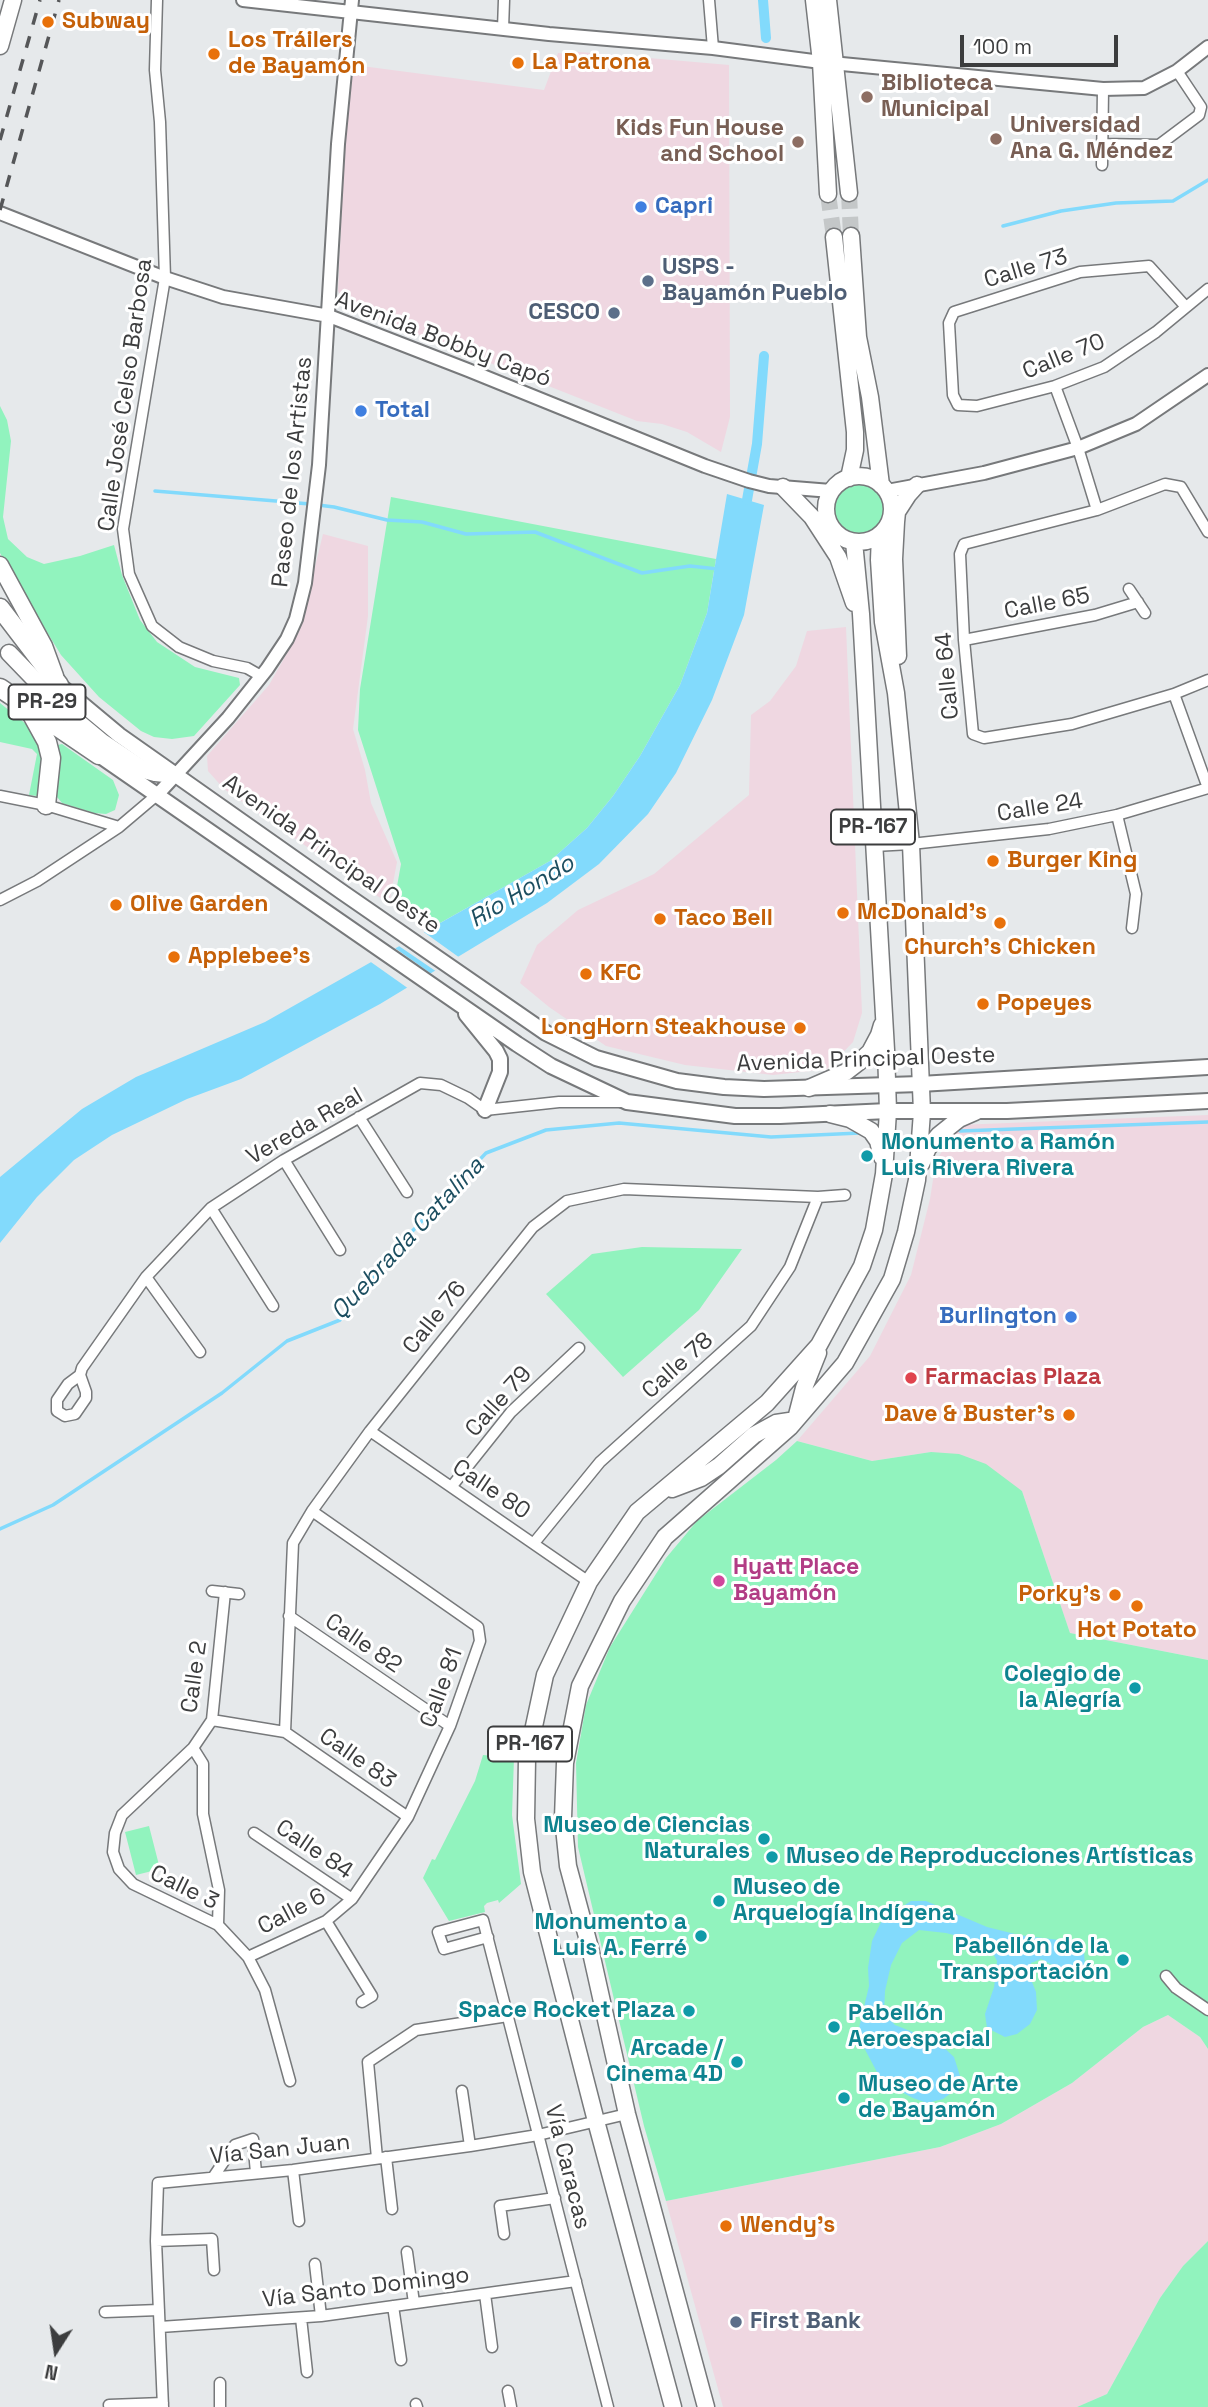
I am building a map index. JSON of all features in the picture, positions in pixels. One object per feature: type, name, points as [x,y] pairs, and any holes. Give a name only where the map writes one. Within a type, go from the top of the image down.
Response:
[{"type":"highway","name":"PR-29","points":[[0,608],[59,685]]},
{"type":"highway","points":[[0,688],[99,755]]},
{"type":"highway","points":[[28,707],[47,742],[51,758],[46,805]]},
{"type":"main road","points":[[0,46],[13,0]]},
{"type":"main road","points":[[814,0],[829,63],[849,190],[828,192],[829,63],[828,0]]},
{"type":"main road","name":"PR-167","points":[[706,2407],[627,2114],[590,1948],[568,1866],[564,1830],[565,1763],[580,1686],[622,1601],[665,1537],[796,1420],[845,1363],[892,1279],[906,1232],[917,1173],[922,1112],[911,844],[896,693],[883,622],[879,560],[880,535],[888,526],[892,514],[891,502],[884,488],[858,337],[851,236]]},
{"type":"main road","points":[[834,237],[855,432],[855,450],[849,478]]},
{"type":"main road","points":[[880,535],[870,541],[854,542],[836,534],[828,523],[825,510],[831,491],[849,478],[866,477],[884,488]]},
{"type":"main road","points":[[896,693],[899,667],[894,559],[897,512],[917,485]]},
{"type":"main road","points":[[783,487],[812,517],[838,557],[852,601],[861,614]]},
{"type":"main road","name":"PR-167","points":[[673,2407],[532,1872],[526,1819],[527,1759],[544,1675],[589,1582],[637,1512],[767,1403],[823,1338],[862,1266],[874,1230],[884,1174],[888,1111],[861,614],[854,542]]},
{"type":"main road","points":[[0,565],[44,646],[59,685]]},
{"type":"main road","points":[[4,648],[74,720],[102,742],[144,770],[176,775]]},
{"type":"main road","name":"PR-29","points":[[4,648],[53,710],[99,755],[551,1066],[627,1102],[735,1116],[888,1111],[975,1112],[1208,1101]]},
{"type":"main road","name":"Avenida Principal Oeste","points":[[59,685],[119,735],[342,891],[546,1032],[596,1058],[677,1081],[724,1087],[920,1084],[1208,1068]]},
{"type":"main road","points":[[454,999],[500,1059],[500,1072],[485,1110]]},
{"type":"main road","points":[[809,1087],[846,1072],[864,1057],[879,1035],[884,1016]]},
{"type":"main road","points":[[917,1173],[929,1148],[939,1135],[959,1119],[975,1112]]},
{"type":"main road","points":[[830,1114],[850,1119],[871,1131],[878,1141],[884,1174]]},
{"type":"main road","points":[[656,1496],[701,1478],[754,1435],[776,1423],[796,1420],[804,1388],[823,1338]]},
{"type":"street","name":"Calle José Celso Barbosa","points":[[157,0],[155,70],[160,122],[165,278],[123,529],[129,574],[152,626],[179,647],[213,661],[247,668],[261,676]]},
{"type":"street","points":[[243,0],[352,7],[503,29],[1103,89],[1144,88],[1177,71],[1208,47]]},
{"type":"street","points":[[503,29],[504,0]]},
{"type":"street","points":[[709,0],[713,48]]},
{"type":"street","name":"Paseo de los Artistas","points":[[0,900],[37,881],[119,827],[158,794],[228,718],[287,639],[296,620],[305,583],[319,465],[338,144],[352,7]]},
{"type":"street","points":[[1102,144],[1159,145],[1199,115],[1200,107],[1177,71]]},
{"type":"street","points":[[1101,166],[1103,89]]},
{"type":"street","name":"Avenida Bobby Capó","points":[[0,213],[165,278],[223,297],[329,316],[748,481],[831,491]]},
{"type":"street","name":"Calle 73","points":[[957,402],[953,395],[949,323],[954,312],[1080,272],[1149,267],[1186,307]]},
{"type":"street","name":"Calle 70","points":[[957,402],[958,405],[977,406],[1055,386],[1104,367],[1156,332],[1208,289]]},
{"type":"street","points":[[884,488],[984,473],[1078,448],[1136,424],[1208,375]]},
{"type":"street","points":[[1055,386],[1097,510],[1165,484],[1181,487],[1208,532]]},
{"type":"street","name":"Calle 64","points":[[1097,510],[964,544],[960,554],[964,640],[973,734],[984,738],[1072,724],[1174,694]]},
{"type":"street","points":[[1129,589],[1145,613]]},
{"type":"street","name":"Calle 65","points":[[964,640],[1096,615],[1138,602]]},
{"type":"street","points":[[1208,680],[1174,694],[1208,788]]},
{"type":"street","name":"Calle 24","points":[[874,846],[1049,829],[1117,815],[1208,788]]},
{"type":"street","points":[[0,796],[46,805],[119,827]]},
{"type":"street","points":[[1117,815],[1136,894],[1132,928]]},
{"type":"street","name":"Vereda Real","points":[[80,1375],[82,1368],[146,1277],[211,1208],[284,1160],[420,1083],[441,1085],[485,1110]]},
{"type":"street","points":[[485,1110],[559,1102],[627,1102]]},
{"type":"street","points":[[359,1117],[407,1192]]},
{"type":"street","points":[[284,1160],[340,1250]]},
{"type":"street","name":"Calle 76","points":[[285,1732],[293,1543],[312,1511],[370,1430],[533,1227],[567,1201],[624,1189],[845,1195]]},
{"type":"street","name":"Calle 78","points":[[534,1543],[600,1462],[751,1325],[790,1267],[817,1196]]},
{"type":"street","points":[[211,1208],[273,1306]]},
{"type":"street","points":[[146,1277],[200,1352]]},
{"type":"street","name":"Calle 79","points":[[452,1486],[512,1412],[579,1348]]},
{"type":"street","name":"Calle 80","points":[[370,1430],[589,1582]]},
{"type":"street","name":"Calle 81","points":[[312,1511],[478,1627],[480,1641],[450,1726],[408,1817],[352,1899]]},
{"type":"street","points":[[212,1591],[239,1594]]},
{"type":"street","name":"Calle 2","points":[[218,1925],[219,1890],[203,1814],[204,1764],[193,1748],[212,1720],[225,1592]]},
{"type":"street","name":"Calle 82","points":[[289,1616],[450,1726]]},
{"type":"street","points":[[212,1720],[285,1732]]},
{"type":"street","name":"Calle 83","points":[[285,1732],[408,1817]]},
{"type":"street","name":"Calle 3","points":[[193,1748],[122,1815],[115,1833],[113,1852],[119,1870],[133,1884],[218,1925],[248,1957],[265,1990],[290,2081]]},
{"type":"street","name":"Calle 84","points":[[254,1833],[352,1899]]},
{"type":"street","name":"Calle 6","points":[[248,1957],[326,1921],[352,1899]]},
{"type":"street","points":[[483,1920],[488,1937],[444,1949],[438,1932],[483,1920]]},
{"type":"street","points":[[326,1921],[372,1996],[362,2002]]},
{"type":"street","name":"Vía Caracas","points":[[488,1937],[608,2407]]},
{"type":"street","points":[[1166,1976],[1176,1989],[1208,2010]]},
{"type":"street","points":[[392,2209],[381,2158],[368,2062],[416,2030],[508,2016]]},
{"type":"street","points":[[462,2091],[470,2146]]},
{"type":"street","name":"Vía San Juan","points":[[163,2405],[156,2241],[158,2183],[293,2170],[470,2146],[538,2135],[627,2114]]},
{"type":"street","points":[[214,2176],[235,2145],[253,2139],[256,2172]]},
{"type":"street","points":[[293,2170],[299,2221]]},
{"type":"street","points":[[504,2234],[500,2206],[555,2199]]},
{"type":"street","points":[[156,2241],[212,2239],[214,2270]]},
{"type":"street","points":[[407,2252],[414,2303]]},
{"type":"street","points":[[315,2264],[321,2316]]},
{"type":"street","name":"Vía Santo Domingo","points":[[160,2328],[321,2316],[576,2281]]},
{"type":"street","points":[[485,2294],[492,2347]]},
{"type":"street","points":[[393,2306],[401,2360]]},
{"type":"street","points":[[104,2312],[159,2310]]},
{"type":"street","points":[[301,2318],[307,2372]]},
{"type":"street","points":[[220,2383],[220,2407]]},
{"type":"street","points":[[508,2391],[511,2407]]},
{"type":"street","points":[[109,2405],[163,2405]]},
{"type":"shaded area","points":[[568,51],[729,65],[730,417],[721,452],[687,432],[662,424],[637,421],[346,306],[338,291],[345,135],[354,65],[544,90],[558,53],[568,54]]},
{"type":"shaded area","points":[[323,534],[368,546],[368,616],[353,729],[371,803],[397,862],[389,904],[224,789],[208,771],[207,756],[269,685],[299,632]]},
{"type":"shaded area","points":[[846,627],[862,1013],[853,1042],[827,1069],[773,1075],[685,1065],[606,1046],[549,1007],[520,983],[537,945],[578,910],[654,874],[749,795],[751,715],[770,701],[796,666],[807,631]]},
{"type":"shaded area","points":[[1208,1115],[1208,1660],[1070,1633],[1022,1491],[931,1452],[872,1461],[797,1441],[870,1356],[911,1275],[930,1199],[936,1161],[958,1125]]},
{"type":"shaded area","points":[[1168,2015],[1200,2037],[1208,2049],[1208,2241],[1183,2266],[1160,2298],[1107,2394],[1077,2407],[723,2407],[666,2201],[940,2147],[1001,2124],[1072,2083],[1143,2027]]},
{"type":"green space","points":[[0,406],[7,420],[11,441],[3,517],[8,539],[27,557],[44,564],[114,545],[122,575],[140,620],[157,642],[195,667],[239,678],[240,685],[194,736],[172,739],[154,737],[141,731],[99,697],[61,655],[9,570],[0,553]]},
{"type":"green space","points":[[853,480],[865,480],[880,488],[888,503],[888,515],[880,530],[865,538],[853,538],[838,530],[830,515],[830,503],[838,488]]},
{"type":"green space","points":[[391,497],[716,559],[707,613],[680,685],[640,756],[613,796],[587,828],[550,861],[433,927],[394,903],[401,864],[358,730],[360,689]]},
{"type":"green space","points":[[0,703],[26,724],[41,745],[46,769],[43,786],[37,796],[29,795],[37,754],[32,749],[0,742]]},
{"type":"green space","points":[[62,744],[113,780],[119,795],[115,810],[106,814],[94,813],[62,803],[57,797],[60,760],[57,749],[58,745]]},
{"type":"green space","points":[[642,1247],[742,1249],[699,1310],[623,1377],[546,1294],[592,1254]]},
{"type":"green space","points":[[797,1441],[872,1461],[931,1452],[959,1454],[986,1464],[1022,1491],[1070,1633],[1208,1660],[1208,2049],[1200,2037],[1168,2015],[1143,2027],[1072,2083],[1001,2124],[940,2147],[666,2201],[644,2126],[578,1847],[576,1763],[586,1705],[610,1647],[666,1558],[697,1521]]},
{"type":"green space","points":[[483,1755],[514,1758],[512,1815],[521,1884],[499,1903],[498,1900],[487,1903],[484,1906],[485,1912],[449,1921],[423,1878],[475,1781]]},
{"type":"green space","points":[[149,1826],[160,1869],[136,1875],[125,1832]]},
{"type":"green space","points":[[1208,2241],[1208,2407],[1077,2407],[1107,2394],[1160,2298],[1183,2266]]},
{"type":"water","points":[[727,494],[764,505],[744,615],[712,700],[676,773],[648,814],[599,864],[547,903],[380,1004],[241,1079],[187,1099],[112,1135],[74,1160],[37,1197],[0,1243],[0,1177],[82,1109],[136,1077],[265,1022],[550,861],[587,828],[640,756],[680,685],[707,613]]},
{"type":"water","points":[[911,1901],[926,1901],[987,1927],[1019,1935],[1067,1941],[1084,1951],[1085,1967],[1079,1974],[1065,1972],[1041,1959],[1031,1963],[1030,1977],[1036,1992],[1037,2010],[1030,2024],[1017,2034],[1005,2037],[987,2028],[985,2014],[994,1987],[997,1961],[992,1951],[969,1939],[919,1930],[902,1943],[891,1965],[885,1991],[884,2013],[895,2025],[938,2042],[954,2057],[960,2076],[955,2090],[943,2099],[927,2103],[892,2087],[878,2074],[860,2040],[859,2028],[869,1986],[868,1968],[872,1941],[882,1920]]},
{"type":"pier","points":[[421,930],[460,958],[437,972],[396,944]]},
{"type":"pier","points":[[392,946],[433,975],[409,989],[368,960]]},
{"type":"waterway","name":"Río Hondo","points":[[763,0],[766,38]]},
{"type":"waterway","points":[[1003,226],[1061,211],[1116,203],[1173,201],[1208,180]]},
{"type":"waterway","name":"Río Hondo","points":[[747,500],[757,444],[764,356]]},
{"type":"waterway","points":[[155,491],[288,502]]},
{"type":"waterway","points":[[298,503],[310,504]]},
{"type":"waterway","points":[[318,505],[387,520],[422,522],[466,534],[535,532],[642,573],[690,566],[718,569]]},
{"type":"waterway","points":[[960,1131],[1208,1122]]},
{"type":"waterway","name":"Quebrada Catalina","points":[[0,1529],[53,1505],[222,1393],[287,1341],[340,1320],[388,1257],[486,1153],[546,1130],[619,1123],[771,1137],[860,1133]]},
{"type":"tunnel","points":[[849,193],[851,236]]},
{"type":"tunnel","points":[[828,194],[834,237]]},
{"type":"railway","points":[[0,140],[40,0]]},
{"type":"railway","points":[[0,210],[59,0]]},
{"type":"place","name":"Subway","points":[[48,22]]},
{"type":"place","name":"Los Tráilers de Bayamón","points":[[214,54]]},
{"type":"place","name":"La Patrona","points":[[518,63]]},
{"type":"place","name":"Biblioteca Municipal","points":[[867,97]]},
{"type":"place","name":"Universidad Ana G. Méndez","points":[[996,139]]},
{"type":"place","name":"Kids Fun House and School","points":[[798,142]]},
{"type":"place","name":"Capri","points":[[641,207]]},
{"type":"place","name":"USPS - Bayamón Pueblo","points":[[648,281]]},
{"type":"place","name":"CESCO","points":[[614,313]]},
{"type":"place","name":"Total","points":[[361,411]]},
{"type":"place","name":"Burger King","points":[[993,861]]},
{"type":"place","name":"Olive Garden","points":[[116,905]]},
{"type":"place","name":"McDonald's","points":[[843,913]]},
{"type":"place","name":"Taco Bell","points":[[660,919]]},
{"type":"place","name":"Church's Chicken","points":[[1000,923]]},
{"type":"place","name":"Applebee's","points":[[174,957]]},
{"type":"place","name":"KFC","points":[[586,974]]},
{"type":"place","name":"Popeyes","points":[[983,1004]]},
{"type":"place","name":"LongHorn Steakhouse","points":[[800,1028]]},
{"type":"place","name":"Monumento a Ramón Luis Rivera Rivera","points":[[867,1156]]},
{"type":"place","name":"Burlington","points":[[1071,1317]]},
{"type":"place","name":"Farmacias Plaza","points":[[911,1378]]},
{"type":"place","name":"Dave & Buster's","points":[[1069,1415]]},
{"type":"place","name":"Hyatt Place Bayamón","points":[[719,1581]]},
{"type":"place","name":"Porky's","points":[[1115,1595]]},
{"type":"place","name":"Hot Potato","points":[[1137,1606]]},
{"type":"place","name":"Colegio de la Alegría","points":[[1135,1688]]},
{"type":"place","name":"Museo de Ciencias Naturales","points":[[764,1839]]},
{"type":"place","name":"Museo de Reproducciones Artísticas","points":[[772,1857]]},
{"type":"place","name":"Museo de Arquelogía Indígena","points":[[719,1901]]},
{"type":"place","name":"Monumento a Luis A. Ferré","points":[[701,1936]]},
{"type":"place","name":"Pabellón de la Transportación","points":[[1123,1960]]},
{"type":"place","name":"Space Rocket Plaza","points":[[689,2011]]},
{"type":"place","name":"Pabellón Aeroespacial","points":[[834,2027]]},
{"type":"place","name":"Arcade / Cinema 4D","points":[[737,2062]]},
{"type":"place","name":"Museo de Arte de Bayamón","points":[[844,2098]]},
{"type":"place","name":"Wendy's","points":[[726,2226]]},
{"type":"place","name":"First Bank","points":[[736,2322]]}]
